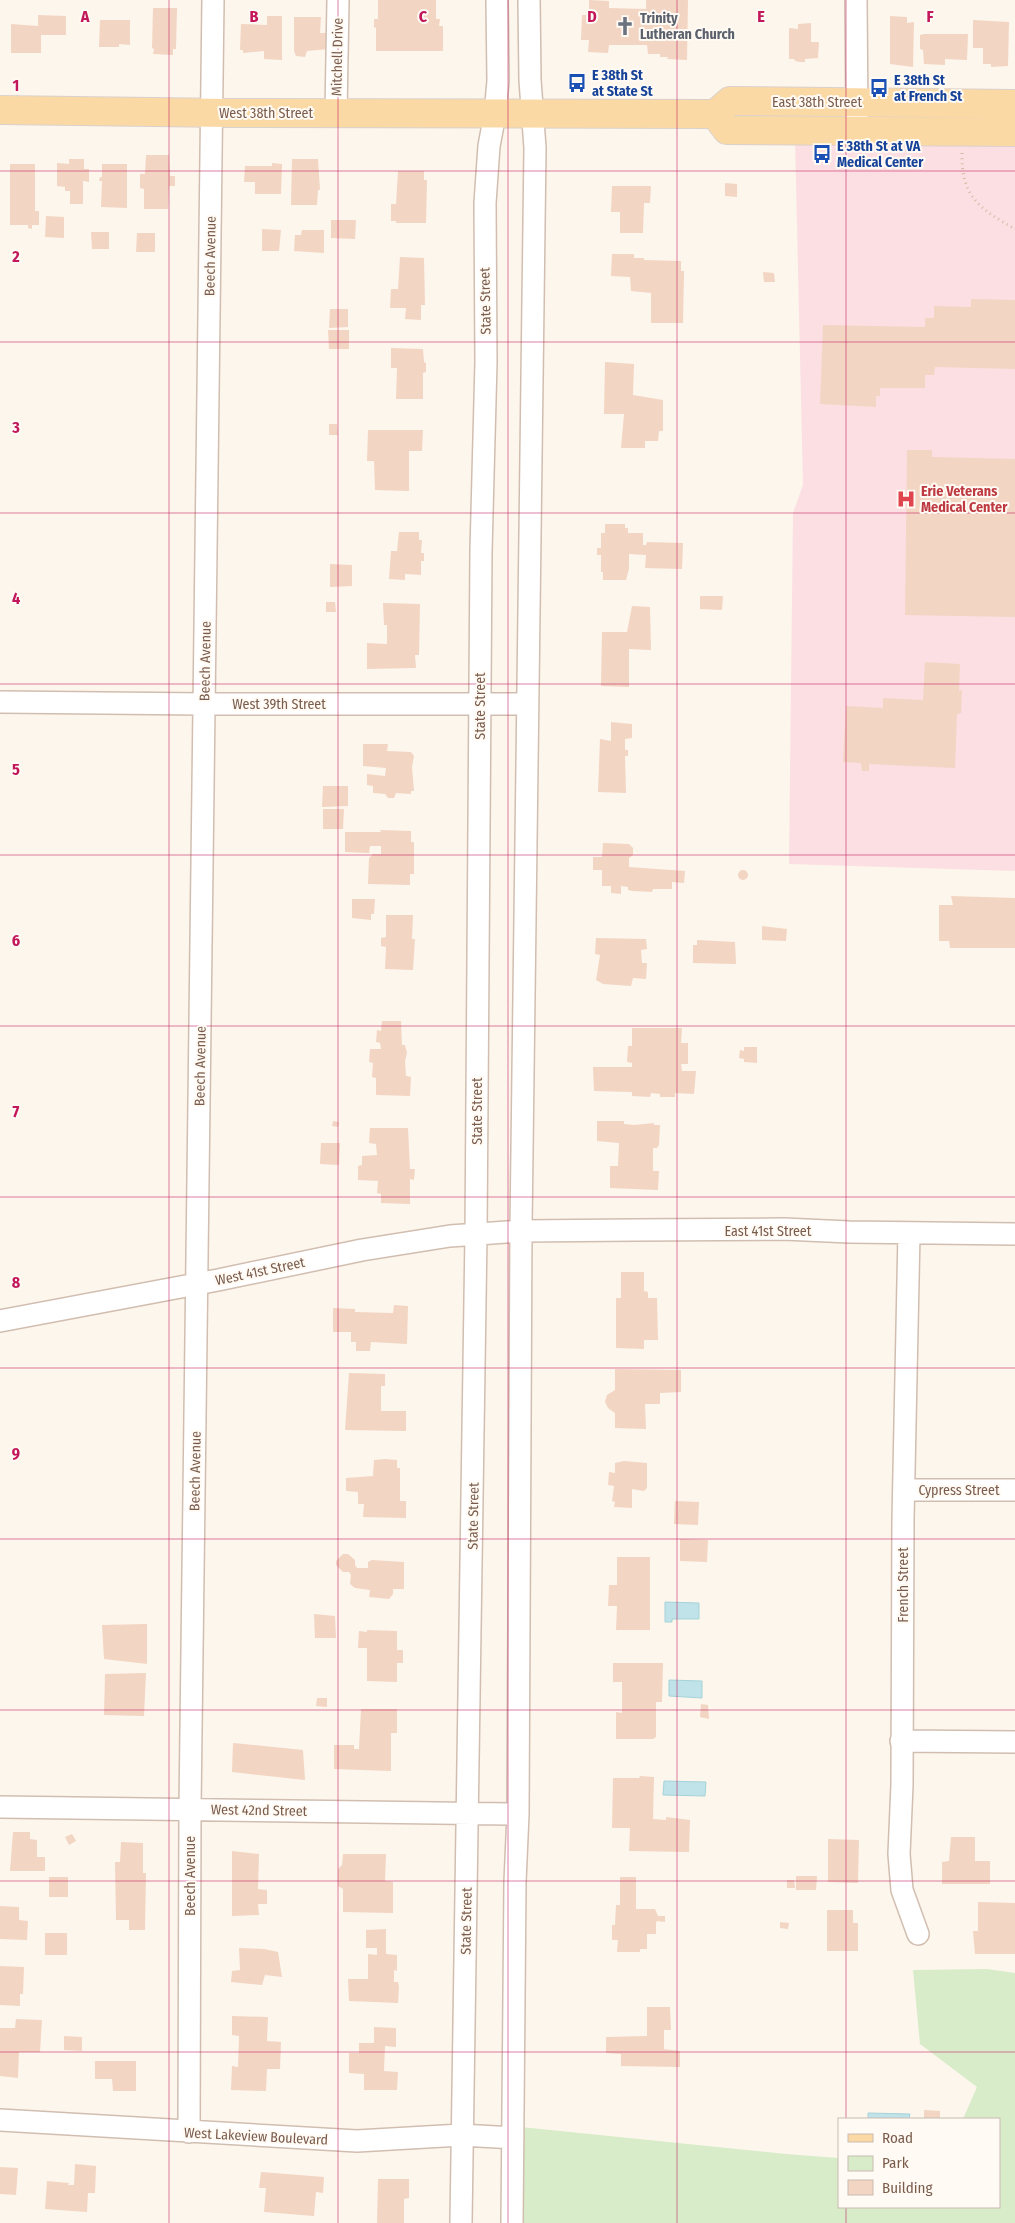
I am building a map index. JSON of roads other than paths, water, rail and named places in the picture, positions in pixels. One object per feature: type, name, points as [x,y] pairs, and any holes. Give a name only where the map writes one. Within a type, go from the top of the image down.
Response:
[{"type":"main road","name":"East 38th Street","points":[[533,114],[715,114],[730,102],[1015,104]]},
{"type":"main road","name":"West 38th Street","points":[[0,110],[533,114]]},
{"type":"main road","name":"East 38th Street","points":[[715,114],[726,130],[1015,132]]},
{"type":"street","name":"Beech Avenue","points":[[189,2132],[190,1809],[213,0]]},
{"type":"street","name":"Mitchell Drive","points":[[336,113],[338,0]]},
{"type":"street","name":"State Street","points":[[461,2223],[476,1234],[481,551],[486,362],[485,203],[489,146],[495,114],[498,80],[497,0]]},
{"type":"street","points":[[512,2223],[518,1814],[527,704],[535,148],[530,80],[529,0]]},
{"type":"street","points":[[856,0],[857,131]]},
{"type":"street","name":"West 39th Street","points":[[0,702],[527,704]]},
{"type":"street","name":"East 41st Street","points":[[522,1231],[784,1230],[1015,1234]]},
{"type":"street","name":"West 41st Street","points":[[0,1320],[362,1250],[476,1234],[522,1231]]},
{"type":"street","name":"French Street","points":[[909,1233],[904,1490],[902,1785],[899,1854],[902,1890],[918,1934]]},
{"type":"street","name":"Cypress Street","points":[[904,1490],[1015,1490]]},
{"type":"street","points":[[901,1741],[1015,1742]]},
{"type":"street","name":"West 42nd Street","points":[[0,1808],[518,1814]]},
{"type":"street","name":"West Lakeview Boulevard","points":[[0,2120],[357,2141],[461,2135],[513,2138]]},
{"type":"water","points":[[665,1602],[699,1603],[699,1619],[672,1619],[672,1622],[665,1622]]},
{"type":"water","points":[[669,1680],[702,1681],[702,1698],[669,1696]]},
{"type":"water","points":[[664,1781],[706,1782],[705,1796],[663,1795]]},
{"type":"water","points":[[868,2113],[910,2114],[909,2118],[868,2118]]},
{"type":"place","name":"Trinity Lutheran Church","points":[[625,26]]},
{"type":"place","name":"E 38th St at State St","points":[[577,83]]},
{"type":"place","name":"E 38th St at French St","points":[[879,88]]},
{"type":"place","name":"E 38th St at VA Medical Center","points":[[822,154]]},
{"type":"place","name":"Erie Veterans Medical Center","points":[[906,499]]}]
